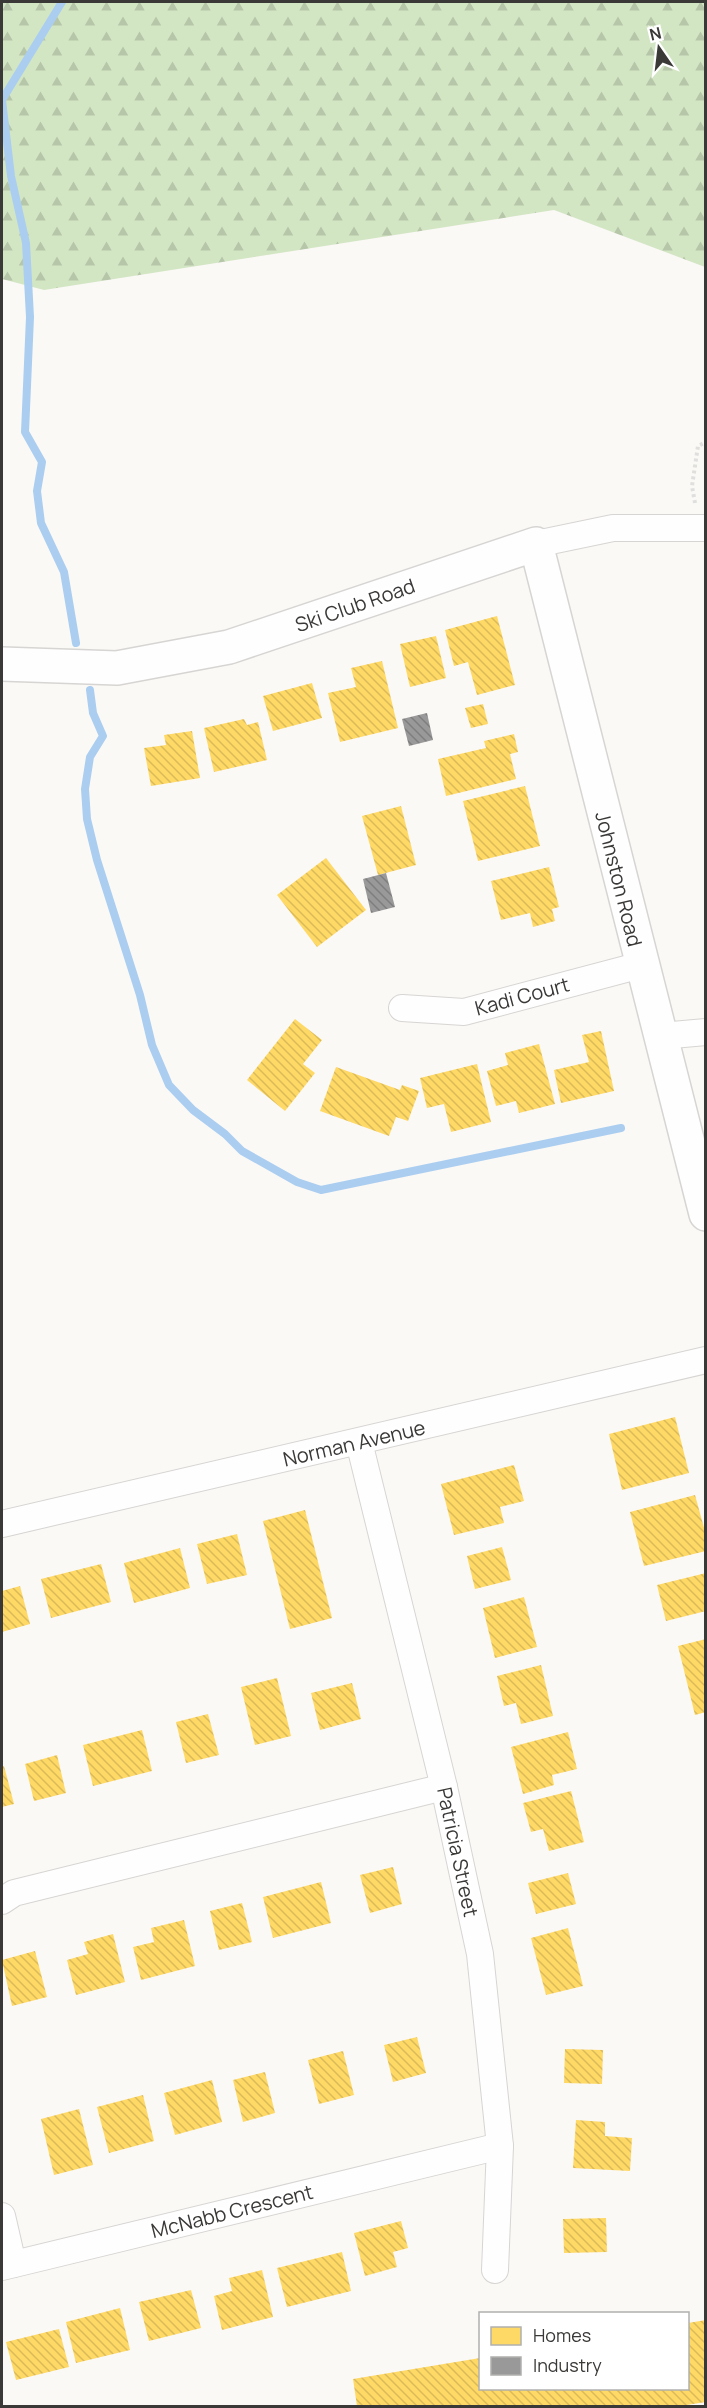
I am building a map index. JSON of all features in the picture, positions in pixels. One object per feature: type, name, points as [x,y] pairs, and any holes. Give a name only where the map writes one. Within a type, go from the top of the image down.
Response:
[{"type":"street","name":"Ski Club Road","points":[[2,664],[117,668],[229,647],[536,544],[613,528],[702,528]]},
{"type":"street","name":"Johnston Road","points":[[536,544],[705,1214]]},
{"type":"street","name":"Kadi Court","points":[[402,1008],[464,1012],[641,965]]},
{"type":"street","points":[[661,1036],[705,1032]]},
{"type":"street","name":"Norman Avenue","points":[[2,1524],[705,1360]]},
{"type":"street","name":"Patricia Street","points":[[359,1442],[444,1787],[480,1954],[500,2146],[495,2270]]},
{"type":"street","points":[[2,1901],[14,1893],[444,1787]]},
{"type":"street","name":"McNabb Crescent","points":[[2,2216],[7,2266],[500,2146]]},
{"type":"path","points":[[702,528],[692,486],[698,446],[705,442]]},
{"type":"green space","points":[[2,2],[705,2],[705,267],[554,210],[44,290],[2,279]]},
{"type":"building: Homes","points":[[497,616],[515,685],[477,695],[468,662],[454,666],[445,630]]},
{"type":"building: Homes","points":[[436,636],[446,678],[410,687],[400,644]]},
{"type":"building: Homes","points":[[382,661],[398,728],[340,742],[328,693],[356,687],[351,668]]},
{"type":"building: Homes","points":[[312,683],[322,718],[273,731],[263,696]]},
{"type":"building: Homes","points":[[483,704],[488,724],[471,728],[465,708]]},
{"type":"building: Homes","points":[[244,719],[247,725],[258,722],[267,760],[214,772],[204,728]]},
{"type":"building: Homes","points":[[192,731],[200,778],[151,786],[144,748],[166,745],[164,735]]},
{"type":"building: Homes","points":[[514,734],[518,752],[510,754],[516,779],[446,796],[438,759],[486,748],[484,741]]},
{"type":"building: Homes","points":[[525,786],[540,846],[478,861],[463,801]]},
{"type":"building: Homes","points":[[401,806],[416,865],[378,875],[362,816]]},
{"type":"building: Homes","points":[[326,858],[366,910],[317,947],[277,895]]},
{"type":"building: Homes","points":[[549,867],[559,907],[552,909],[555,921],[533,927],[530,913],[501,920],[491,881]]},
{"type":"building: Homes","points":[[295,1019],[322,1040],[303,1064],[315,1073],[285,1111],[247,1080]]},
{"type":"building: Homes","points":[[601,1031],[614,1091],[561,1103],[554,1070],[589,1062],[582,1035]]},
{"type":"building: Homes","points":[[539,1044],[555,1104],[519,1113],[516,1101],[496,1106],[487,1071],[508,1065],[505,1053]]},
{"type":"building: Homes","points":[[477,1064],[491,1122],[451,1132],[444,1104],[427,1108],[420,1078]]},
{"type":"building: Homes","points":[[336,1067],[400,1090],[402,1085],[419,1091],[408,1121],[396,1117],[389,1136],[320,1111]]},
{"type":"building: Homes","points":[[675,1417],[689,1473],[622,1490],[609,1434]]},
{"type":"building: Homes","points":[[514,1465],[524,1501],[500,1507],[504,1523],[454,1535],[441,1484]]},
{"type":"building: Homes","points":[[695,1495],[706,1535],[706,1551],[644,1566],[630,1512]]},
{"type":"building: Homes","points":[[305,1510],[332,1618],[290,1629],[263,1521]]},
{"type":"building: Homes","points":[[237,1534],[247,1575],[207,1584],[197,1544]]},
{"type":"building: Homes","points":[[502,1547],[511,1580],[475,1589],[467,1556]]},
{"type":"building: Homes","points":[[180,1548],[190,1588],[134,1603],[124,1563]]},
{"type":"building: Homes","points":[[101,1564],[111,1602],[51,1618],[41,1579]]},
{"type":"building: Homes","points":[[706,1573],[706,1611],[666,1621],[657,1585]]},
{"type":"building: Homes","points":[[20,1586],[30,1624],[2,1632],[2,1591]]},
{"type":"building: Homes","points":[[524,1597],[537,1647],[495,1658],[483,1608]]},
{"type":"building: Homes","points":[[706,1639],[706,1712],[695,1715],[678,1646]]},
{"type":"building: Homes","points":[[541,1665],[553,1716],[521,1724],[516,1703],[504,1706],[497,1676]]},
{"type":"building: Homes","points":[[277,1678],[291,1736],[255,1745],[241,1687]]},
{"type":"building: Homes","points":[[352,1683],[361,1719],[320,1730],[311,1693]]},
{"type":"building: Homes","points":[[208,1714],[219,1755],[186,1763],[176,1722]]},
{"type":"building: Homes","points":[[142,1730],[152,1771],[93,1786],[83,1745]]},
{"type":"building: Homes","points":[[568,1732],[577,1769],[552,1775],[554,1785],[523,1794],[511,1747]]},
{"type":"building: Homes","points":[[57,1755],[66,1793],[34,1801],[25,1764]]},
{"type":"building: Homes","points":[[4,1766],[14,1804],[2,1807],[2,1767]]},
{"type":"building: Homes","points":[[571,1791],[584,1842],[549,1851],[543,1829],[531,1832],[523,1803]]},
{"type":"building: Homes","points":[[393,1867],[402,1904],[370,1913],[360,1875]]},
{"type":"building: Homes","points":[[568,1873],[576,1904],[536,1914],[528,1883]]},
{"type":"building: Homes","points":[[321,1882],[331,1923],[273,1938],[263,1897]]},
{"type":"building: Homes","points":[[242,1903],[252,1942],[219,1950],[210,1911]]},
{"type":"building: Homes","points":[[184,1920],[195,1966],[141,1980],[133,1947],[154,1942],[151,1928]]},
{"type":"building: Homes","points":[[568,1928],[583,1986],[546,1995],[531,1938]]},
{"type":"building: Homes","points":[[113,1934],[125,1982],[76,1995],[67,1960],[88,1954],[84,1942]]},
{"type":"building: Homes","points":[[35,1951],[47,1997],[12,2006],[2,1960]]},
{"type":"building: Homes","points":[[417,2037],[426,2073],[393,2082],[384,2045]]},
{"type":"building: Homes","points":[[565,2049],[603,2050],[602,2084],[564,2083]]},
{"type":"building: Homes","points":[[343,2051],[354,2095],[319,2104],[308,2060]]},
{"type":"building: Homes","points":[[265,2072],[275,2113],[243,2122],[233,2080]]},
{"type":"building: Homes","points":[[212,2080],[222,2122],[175,2135],[164,2093]]},
{"type":"building: Homes","points":[[143,2095],[154,2141],[109,2153],[97,2107]]},
{"type":"building: Homes","points":[[79,2109],[93,2165],[54,2175],[41,2119]]},
{"type":"building: Homes","points":[[576,2120],[605,2122],[605,2136],[632,2138],[630,2171],[573,2168]]},
{"type":"building: Homes","points":[[606,2218],[607,2252],[564,2253],[563,2219]]},
{"type":"building: Homes","points":[[401,2221],[408,2248],[393,2252],[397,2267],[365,2276],[354,2233]]},
{"type":"building: Homes","points":[[342,2252],[351,2291],[287,2307],[277,2268]]},
{"type":"building: Homes","points":[[262,2270],[273,2317],[222,2330],[214,2296],[232,2291],[229,2278]]},
{"type":"building: Homes","points":[[191,2290],[201,2328],[149,2341],[139,2302]]},
{"type":"building: Homes","points":[[120,2308],[130,2350],[76,2363],[66,2322]]},
{"type":"building: Homes","points":[[706,2320],[706,2402],[680,2406],[357,2406],[353,2379],[479,2358],[479,2390],[689,2390],[689,2323]]},
{"type":"building: Homes","points":[[59,2329],[69,2367],[16,2380],[6,2342]]},
{"type":"building: Industry","points":[[427,713],[433,740],[409,746],[402,719]]},
{"type":"building: Industry","points":[[386,873],[395,907],[371,913],[363,879]]},
{"type":"waterway","points":[[62,2],[2,100],[11,176],[26,243],[30,317],[25,432],[42,462],[37,491],[41,523],[64,572],[76,643]]},
{"type":"waterway","points":[[90,690],[93,713],[103,736],[90,757],[85,789],[87,819],[97,860],[140,995],[152,1045],[169,1085],[193,1110],[225,1134],[242,1151],[297,1182],[321,1190],[621,1128]]}]
